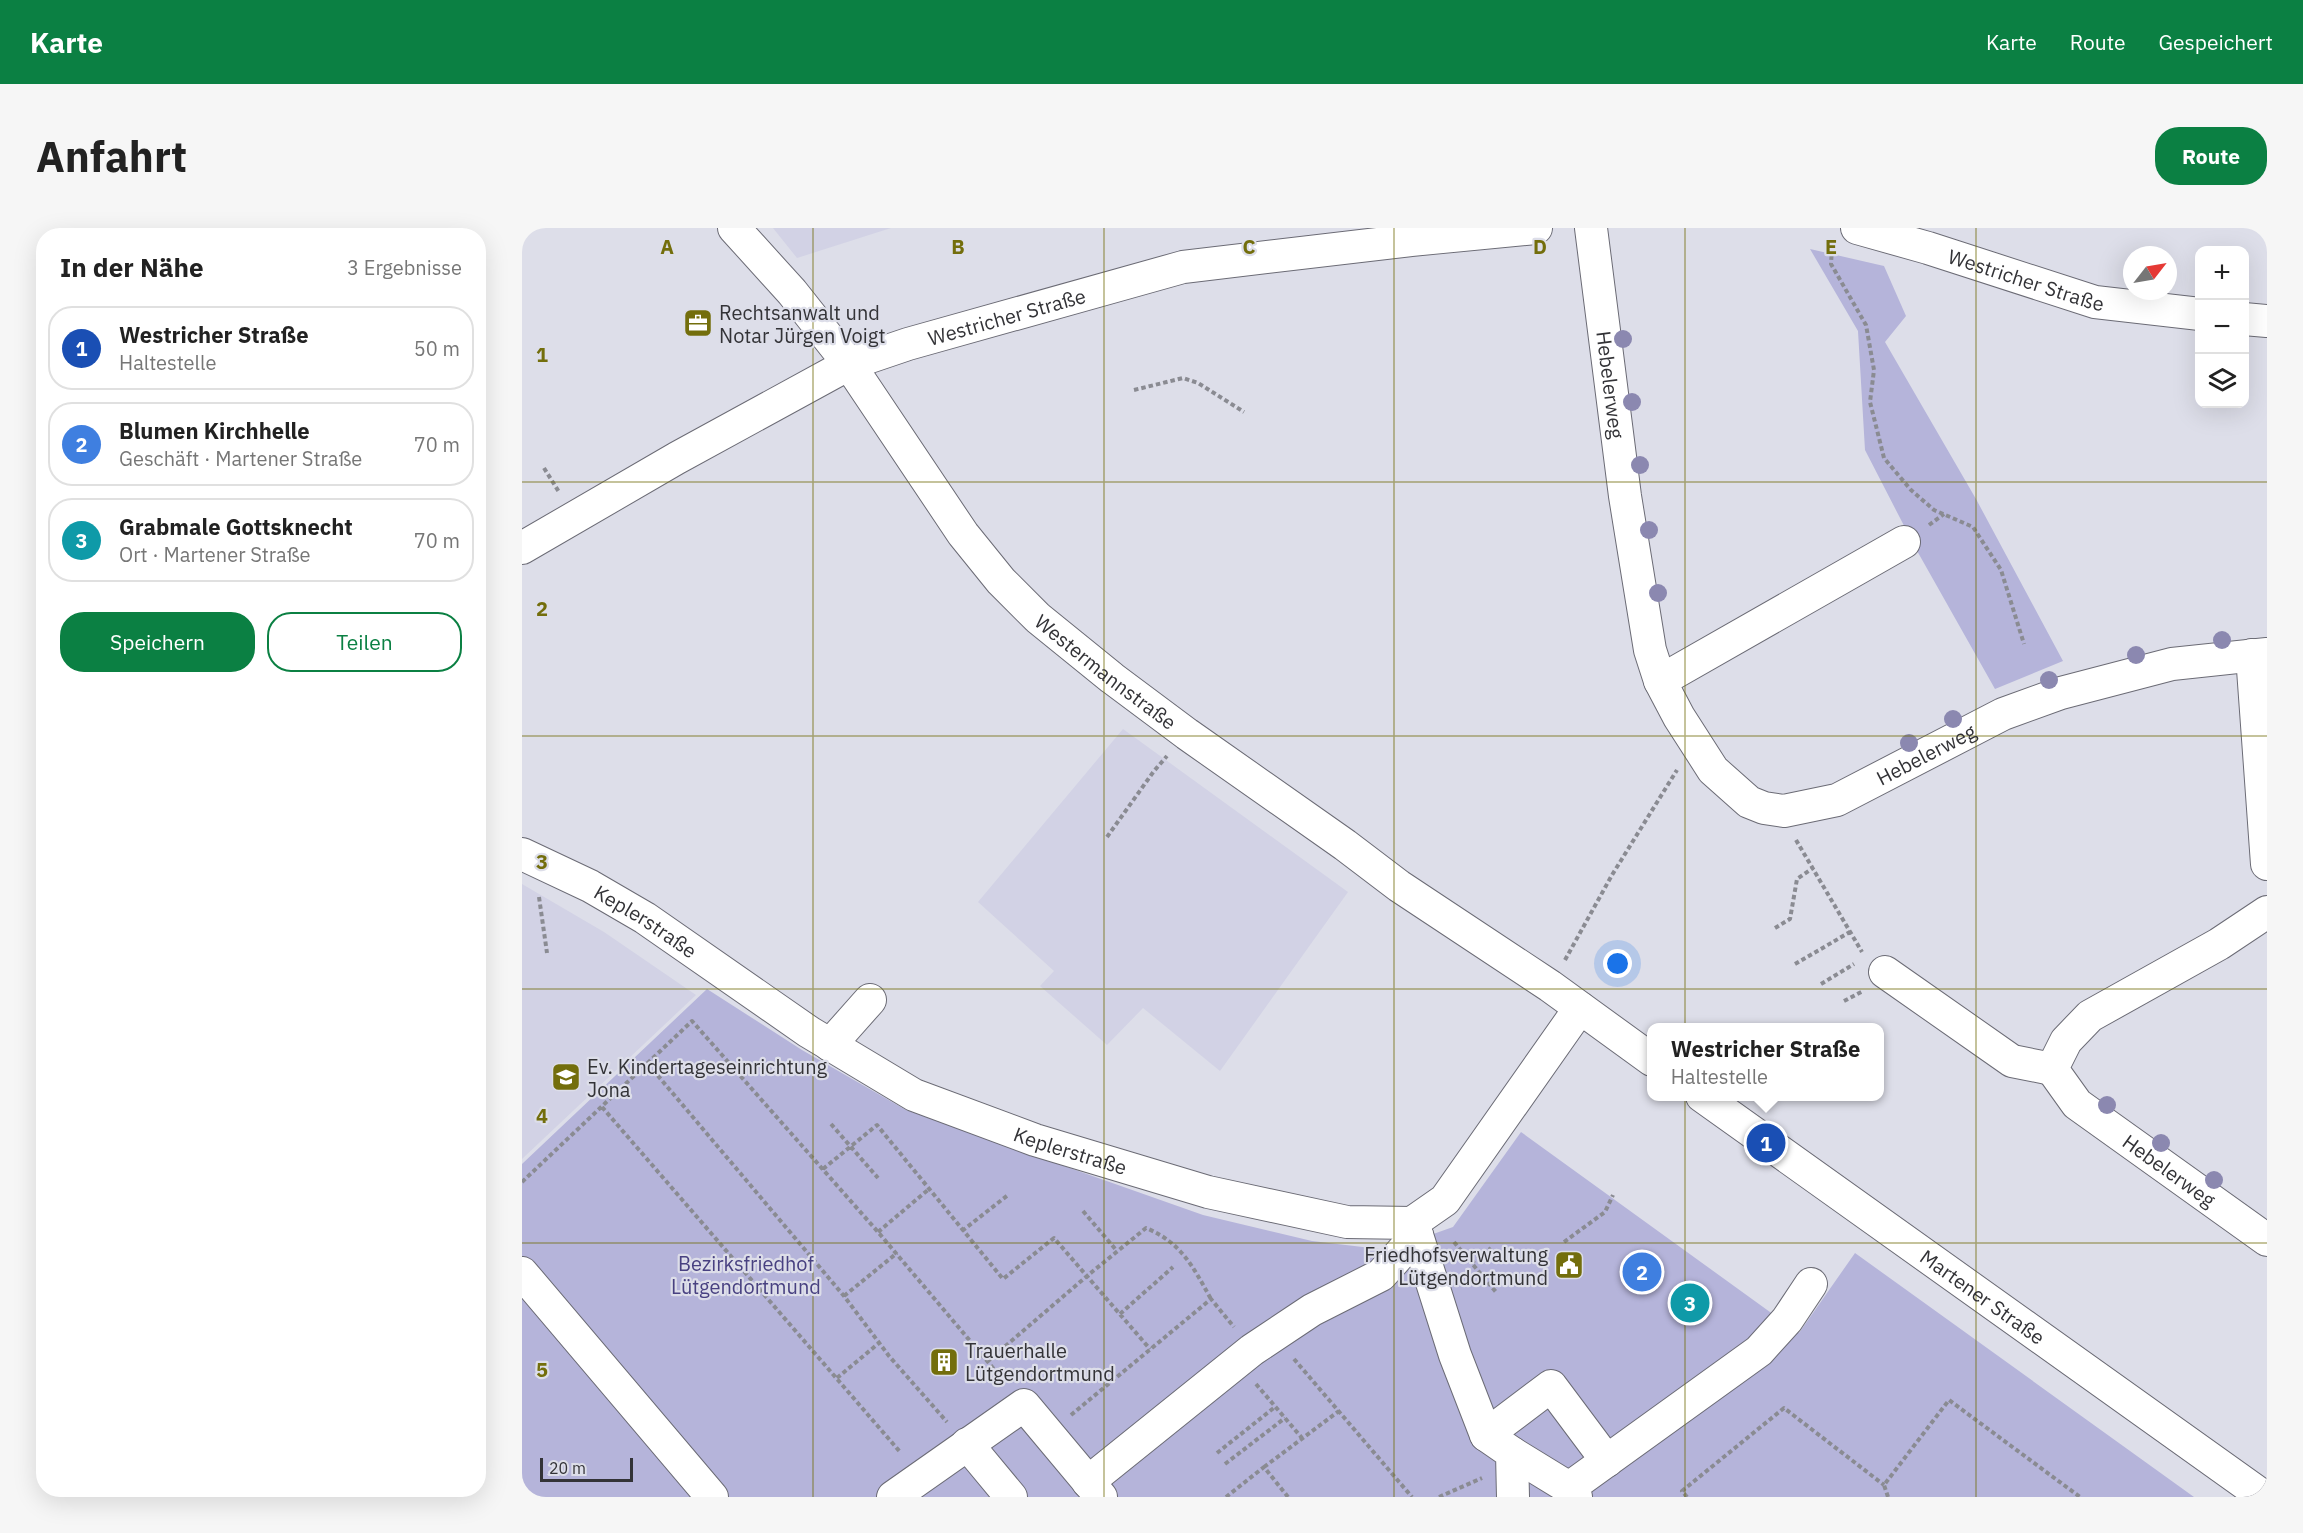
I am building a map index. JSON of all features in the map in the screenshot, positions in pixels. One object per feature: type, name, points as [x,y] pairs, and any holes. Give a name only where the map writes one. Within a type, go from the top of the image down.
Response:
[{"type":"street","name":"Westermannstraße","points":[[734,228],[792,292],[849,364],[963,534],[1001,581],[1038,618],[1112,678],[1187,734],[1345,845],[1399,886],[1580,1008]]},
{"type":"street","name":"Westricher Straße","points":[[522,548],[678,458],[849,364],[908,344],[1183,267],[1536,228]]},
{"type":"street","name":"Hebelerweg","points":[[1591,228],[1634,552],[1650,650],[1660,681],[1679,717],[1713,770],[1749,802],[1764,808],[1784,811],[1837,800],[2003,714],[2061,693],[2172,664],[2259,655],[2267,864]]},
{"type":"street","name":"Westricher Straße","points":[[1857,228],[1931,238],[2095,302],[2195,314]]},
{"type":"street","points":[[2249,319],[2267,321]]},
{"type":"street","points":[[1660,681],[1904,543]]},
{"type":"street","name":"Keplerstraße","points":[[526,856],[590,886],[645,918],[809,1032],[914,1095],[1035,1140],[1208,1192],[1347,1222],[1412,1223],[1445,1200],[1580,1008]]},
{"type":"street","points":[[1874,962],[2012,1061],[2052,1069],[2066,1041],[2090,1016],[2219,944],[2267,912]]},
{"type":"street","points":[[830,1045],[870,1000]]},
{"type":"street","points":[[1580,1008],[1647,1056]]},
{"type":"street","name":"Hebelerweg","points":[[2052,1069],[2077,1104],[2267,1239]]},
{"type":"street","name":"Martener Straße","points":[[1709,1101],[2264,1497]]},
{"type":"street","points":[[893,1497],[1024,1405],[1094,1489],[1254,1349],[1312,1310],[1381,1275],[1417,1235],[1455,1355],[1486,1435],[1512,1474],[1572,1492],[1607,1461],[1759,1351],[1787,1320],[1811,1284]]},
{"type":"street","points":[[522,1273],[712,1497]]},
{"type":"street","points":[[1486,1435],[1551,1386],[1607,1461]]},
{"type":"street","points":[[967,1444],[1011,1497]]},
{"type":"path","points":[[1832,247],[1831,264],[1866,326],[1874,370],[1870,402],[1884,458],[1911,490],[1934,510],[1973,527],[2001,570],[2024,644]]},
{"type":"path","points":[[1134,390],[1184,378],[1198,383],[1244,412]]},
{"type":"path","points":[[544,468],[559,493]]},
{"type":"path","points":[[1107,837],[1154,771],[1187,734]]},
{"type":"path","points":[[1550,986],[1612,875],[1695,742]]},
{"type":"path","points":[[1784,811],[1794,836],[1850,932],[1874,962]]},
{"type":"path","points":[[526,856],[536,877],[547,953]]},
{"type":"path","points":[[1775,928],[1790,919],[1797,879],[1813,868]]},
{"type":"path","points":[[1795,964],[1850,932]]},
{"type":"path","points":[[1821,984],[1856,963]]},
{"type":"path","points":[[522,1182],[692,1021],[897,1253],[1024,1405]]},
{"type":"path","points":[[648,1064],[844,1296],[879,1343],[967,1444]]},
{"type":"path","points":[[602,1107],[921,1477]]},
{"type":"path","points":[[831,1124],[878,1178]]},
{"type":"path","points":[[824,1169],[877,1125],[1003,1279],[1054,1238],[1150,1349]]},
{"type":"path","points":[[878,1232],[929,1189]]},
{"type":"path","points":[[962,1231],[1008,1195]]},
{"type":"path","points":[[1564,1242],[1605,1212],[1613,1195]]},
{"type":"path","points":[[1083,1211],[1117,1251]]},
{"type":"path","points":[[988,1361],[1146,1228],[1168,1239],[1187,1257],[1211,1299],[1254,1349],[1339,1411],[1412,1497]]},
{"type":"path","points":[[1454,1242],[1496,1292]]},
{"type":"path","points":[[1471,1263],[1491,1248]]},
{"type":"path","points":[[844,1296],[897,1253]]},
{"type":"path","points":[[1120,1314],[1173,1267]]},
{"type":"path","points":[[1048,1435],[1211,1299]]},
{"type":"path","points":[[837,1378],[879,1343]]},
{"type":"path","points":[[1254,1349],[1275,1407],[1302,1438]]},
{"type":"path","points":[[1884,1485],[1949,1400],[2080,1497]]},
{"type":"path","points":[[1217,1453],[1275,1407]]},
{"type":"path","points":[[1687,1497],[1682,1491],[1784,1408],[1884,1485],[1888,1497]]},
{"type":"path","points":[[1226,1497],[1339,1411]]},
{"type":"path","points":[[1225,1464],[1285,1418]]},
{"type":"path","points":[[1264,1467],[1288,1497]]},
{"type":"path","points":[[1439,1497],[1483,1478],[1512,1474]]},
{"type":"shaded area","points":[[773,228],[891,228],[797,258]]},
{"type":"shaded area","points":[[1123,729],[1348,892],[1220,1071],[1143,1008],[1107,1045],[1040,986],[1054,971],[978,902]]},
{"type":"shaded area","name":"Ev. Kindertageseinrichtung Jona","points":[[522,884],[604,932],[696,995],[522,1159]]},
{"type":"green space","points":[[1810,249],[1884,266],[1906,316],[1885,342],[1976,499],[2063,661],[1995,689],[1916,549],[1865,450],[1858,331]]},
{"type":"green space","name":"Bezirksfriedhof Lütgendortmund","points":[[707,989],[802,1050],[906,1110],[1203,1215],[1312,1241],[1388,1250],[1453,1227],[1521,1132],[1799,1333],[1855,1253],[2194,1497],[522,1497],[522,1164]]},
{"type":"place","name":"Rechtsanwalt und Notar Jürgen Voigt","points":[[698,323]]},
{"type":"place","name":"Ev. Kindertageseinrichtung Jona","points":[[566,1077]]},
{"type":"place","name":"Westricher Straße","points":[[1766,1143]]},
{"type":"place","name":"Friedhofsverwaltung Lütgendortmund","points":[[1569,1265]]},
{"type":"place","name":"Blumen Kirchhelle","points":[[1642,1272]]},
{"type":"place","name":"Grabmale Gottsknecht","points":[[1690,1303]]},
{"type":"place","name":"Trauerhalle Lütgendortmund","points":[[944,1362]]}]
